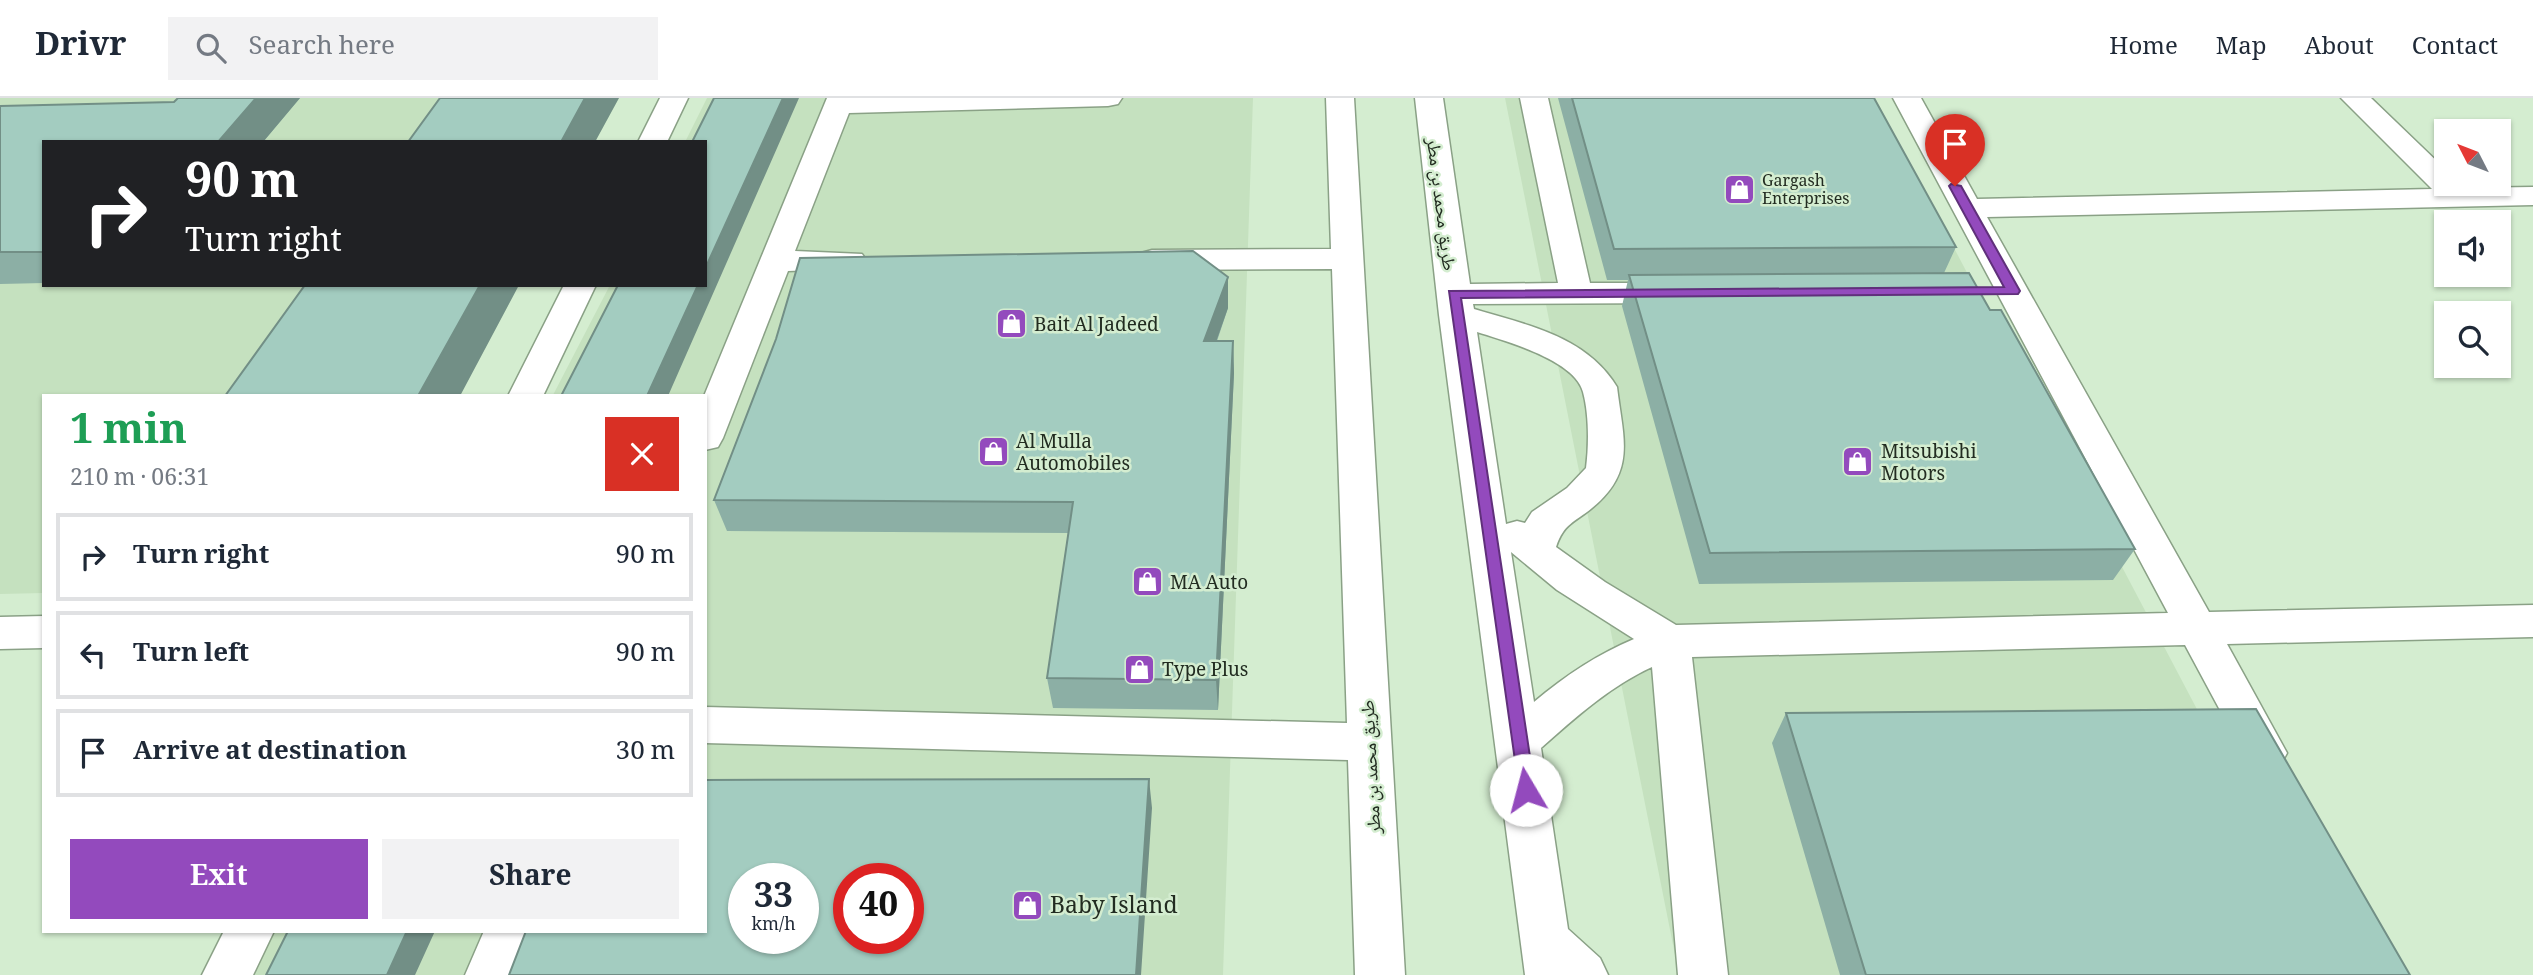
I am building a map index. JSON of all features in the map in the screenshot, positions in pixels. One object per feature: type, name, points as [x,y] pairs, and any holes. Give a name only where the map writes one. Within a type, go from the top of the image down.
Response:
[{"type":"street","points":[[653,140],[674,98]]},
{"type":"street","points":[[707,434],[839,102],[1108,98]]},
{"type":"street","name":"طريق محمد بن مطر","points":[[1340,98],[1380,975]]},
{"type":"street","name":"طريق محمد بن مطر","points":[[1429,98],[1455,304],[1520,740],[1548,958]]},
{"type":"street","points":[[1534,98],[1576,293]]},
{"type":"street","points":[[1907,98],[2279,779]]},
{"type":"street","points":[[2355,98],[2458,198]]},
{"type":"street","points":[[1967,208],[2533,196]]},
{"type":"street","points":[[1124,260],[1347,259]]},
{"type":"street","points":[[776,261],[887,261]]},
{"type":"street","points":[[526,394],[579,287]]},
{"type":"street","points":[[1972,291],[2013,291]]},
{"type":"street","points":[[1455,304],[1576,293],[1712,292]]},
{"type":"street","points":[[1455,304],[1534,338],[1578,362],[1600,387],[1606,452],[1604,472],[1580,498],[1545,522],[1535,552]]},
{"type":"street","points":[[1485,502],[1535,552],[1670,641]]},
{"type":"street","points":[[1520,740],[1578,690],[1616,664],[1670,641],[2199,631],[2533,621]]},
{"type":"street","points":[[0,633],[42,632]]},
{"type":"street","points":[[1670,641],[1703,975]]},
{"type":"street","points":[[707,725],[1369,742]]},
{"type":"street","points":[[227,975],[249,933]]},
{"type":"street","points":[[490,975],[507,933]]},
{"type":"street","points":[[1548,958],[1583,975]]},
{"type":"shaded area","points":[[0,98],[619,98],[596,140],[42,140],[42,287],[518,287],[461,394],[42,394],[42,593],[0,594]]},
{"type":"shaded area","points":[[707,98],[1253,98],[1223,975],[252,975],[274,933],[707,933],[707,394],[554,394],[609,287],[707,287],[707,140],[686,140]]},
{"type":"shaded area","points":[[1505,98],[1875,98],[2337,975],[1679,975]]},
{"type":"building","points":[[178,98],[256,98],[220,140],[42,140],[42,252],[0,252],[0,106],[174,102]]},
{"type":"building","points":[[440,98],[585,98],[562,140],[409,140]]},
{"type":"building","points":[[714,98],[783,98],[707,265],[707,140],[693,140]]},
{"type":"building","name":"Gargash Enterprises","points":[[1572,98],[1874,98],[1956,247],[1614,249]]},
{"type":"building","points":[[1193,251],[1228,277],[1204,341],[1233,341],[1216,680],[1047,678],[1073,502],[714,500],[776,339],[800,258]]},
{"type":"building","name":"Mitsubishi Motors","points":[[1969,273],[1990,310],[2001,310],[2135,549],[1710,553],[1629,275]]},
{"type":"building","points":[[304,287],[479,287],[419,394],[226,394]]},
{"type":"building","points":[[617,287],[697,287],[648,394],[562,394]]},
{"type":"building","points":[[2256,709],[2410,975],[1866,975],[1786,713]]},
{"type":"building","name":"Baby Island","points":[[1149,779],[1136,975],[509,975],[525,933],[707,933],[707,780]]},
{"type":"building","points":[[287,933],[406,933],[387,975],[266,975]]},
{"type":"place","name":"Gargash Enterprises","points":[[1739,189]]},
{"type":"place","name":"Bait Al Jadeed","points":[[1011,324]]},
{"type":"place","name":"Al Mulla Automobiles","points":[[993,452]]},
{"type":"place","name":"Mitsubishi Motors","points":[[1858,462]]},
{"type":"place","name":"MA Auto","points":[[1147,582]]},
{"type":"place","name":"Type Plus","points":[[1139,669]]},
{"type":"place","name":"Baby Island","points":[[1027,905]]},
{"type":"route","points":[[1526,790],[1454,294],[2013,291],[1955,186]]}]
